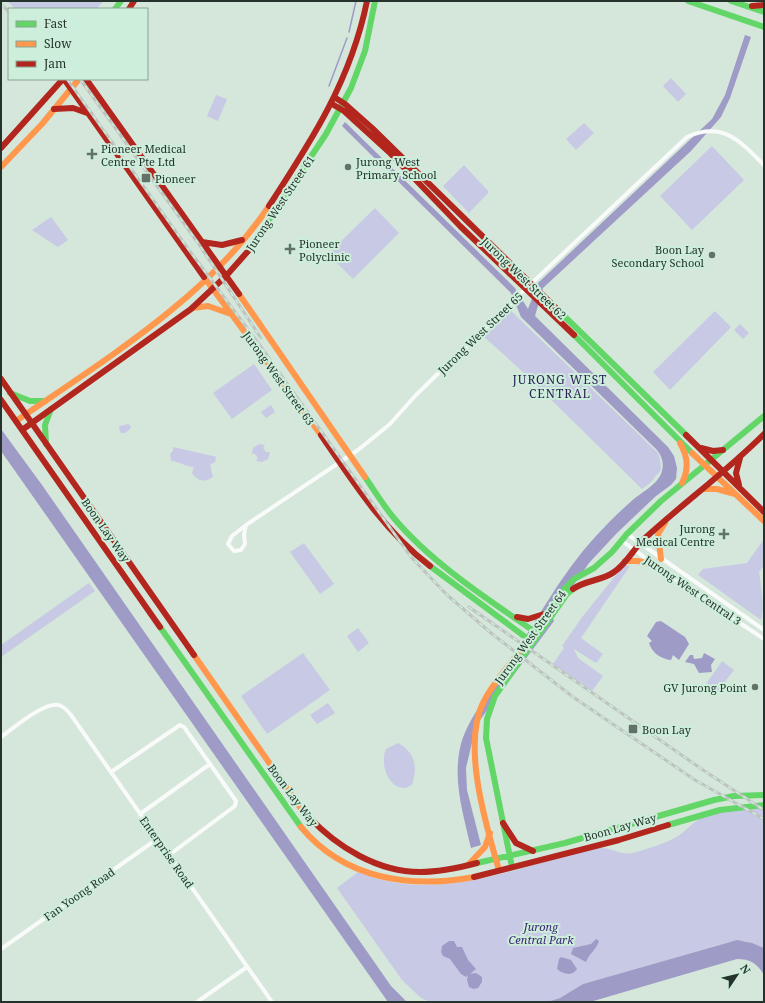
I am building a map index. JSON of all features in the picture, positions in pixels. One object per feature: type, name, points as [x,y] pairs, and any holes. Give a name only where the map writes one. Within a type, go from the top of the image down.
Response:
[{"type":"street","name":"Jurong West Street 61","points":[[16,421],[166,314],[219,266],[244,239],[270,205],[317,132],[332,104],[356,48],[367,1]]},
{"type":"street","name":"Jurong West Street 61","points":[[22,430],[190,308],[226,276],[263,232],[326,134],[351,88],[365,51],[375,1]]},
{"type":"street","points":[[688,1],[727,13],[764,27]]},
{"type":"street","points":[[731,1],[751,6],[764,12]]},
{"type":"street","points":[[751,6],[764,5]]},
{"type":"street","points":[[1,148],[37,110],[62,80]]},
{"type":"street","name":"Jurong West Street 63","points":[[64,80],[72,88],[213,289],[305,412],[339,463],[385,524],[402,542],[471,597],[530,640]]},
{"type":"street","points":[[1,167],[78,80]]},
{"type":"street","name":"Jurong West Street 63","points":[[87,80],[219,266],[393,517],[414,540],[434,558],[535,633]]},
{"type":"street","name":"Jurong West Street 62","points":[[334,97],[343,102],[372,128],[696,445],[724,470],[764,512]]},
{"type":"street","name":"Jurong West Street 62","points":[[332,104],[340,108],[389,152],[460,226],[526,288],[706,465],[716,477],[764,521]]},
{"type":"street","points":[[54,109],[73,108],[90,114]]},
{"type":"street","name":"Jurong West Street 65","points":[[246,525],[244,547],[237,552],[234,551],[228,544],[229,539],[246,525],[339,463],[390,424],[456,355],[687,137],[706,131],[729,135],[739,141],[764,165]]},
{"type":"street","points":[[202,242],[222,246],[235,244],[244,239]]},
{"type":"street","points":[[190,308],[208,306],[233,315]]},
{"type":"street","name":"Boon Lay Way","points":[[1,379],[296,801],[319,828],[335,842],[357,855],[381,865],[408,871],[442,870],[533,852],[704,802],[734,796],[764,795]]},
{"type":"street","points":[[10,393],[30,401],[45,401]]},
{"type":"street","name":"Boon Lay Way","points":[[1,400],[291,814],[311,838],[330,854],[353,867],[378,877],[412,883],[476,877],[599,846],[708,814],[736,807],[764,805]]},
{"type":"street","points":[[46,444],[46,425],[51,409]]},
{"type":"street","name":"Jurong West Street 64","points":[[535,633],[546,613],[565,588],[574,579],[594,568],[660,502],[726,449],[764,416]]},
{"type":"street","name":"Jurong West Street 64","points":[[499,870],[476,770],[474,738],[476,722],[484,701],[566,594],[580,584],[612,574],[625,562],[640,543],[724,470],[740,458],[764,434]]},
{"type":"street","points":[[677,438],[683,448],[688,465],[686,475],[680,487]]},
{"type":"street","points":[[696,445],[713,451],[726,449]]},
{"type":"street","points":[[740,458],[736,473],[737,481],[741,489]]},
{"type":"street","points":[[702,489],[716,489],[736,495]]},
{"type":"street","points":[[661,559],[658,534],[668,518]]},
{"type":"street","name":"Jurong West Central 3","points":[[627,534],[764,630]]},
{"type":"street","name":"Jurong West Central 3","points":[[622,541],[654,565],[764,639]]},
{"type":"street","points":[[625,562],[638,561],[654,565]]},
{"type":"street","points":[[510,614],[528,620],[546,613]]},
{"type":"street","name":"Jurong West Street 64","points":[[512,867],[486,738],[487,719],[495,696],[530,640]]},
{"type":"street","name":"Enterprise Road","points":[[1,737],[43,708],[50,705],[59,706],[71,715],[272,1002]]},
{"type":"street","points":[[111,772],[180,725],[184,727],[210,764],[236,804],[169,855]]},
{"type":"street","points":[[140,814],[210,764]]},
{"type":"street","points":[[503,823],[516,843],[533,852]]},
{"type":"street","points":[[467,865],[485,850],[489,843],[490,833]]},
{"type":"street","name":"Fan Yoong Road","points":[[1,948],[157,839]]},
{"type":"street","points":[[197,1002],[248,967]]},
{"type":"green space","points":[[7,1],[103,1],[98,8],[14,8]]},
{"type":"green space","points":[[671,78],[686,94],[678,102],[663,86]]},
{"type":"green space","points":[[216,95],[227,99],[218,121],[207,116]]},
{"type":"green space","points":[[584,123],[594,133],[576,150],[566,139]]},
{"type":"green space","points":[[712,146],[744,180],[692,230],[660,196]]},
{"type":"green space","points":[[464,165],[489,192],[469,213],[443,186]]},
{"type":"green space","points":[[375,208],[399,233],[353,279],[328,254]]},
{"type":"green space","points":[[51,217],[68,240],[58,247],[32,230]]},
{"type":"green space","points":[[509,309],[658,453],[661,470],[650,483],[642,489],[524,373],[482,335]]},
{"type":"green space","points":[[715,311],[731,327],[670,390],[653,372]]},
{"type":"green space","points":[[740,324],[749,333],[743,339],[734,330]]},
{"type":"green space","points":[[254,364],[272,390],[232,419],[213,393]]},
{"type":"green space","points":[[271,405],[275,412],[266,418],[261,412]]},
{"type":"green space","points":[[128,424],[131,426],[130,429],[125,433],[121,433],[119,429],[120,426]]},
{"type":"green space","points":[[259,444],[265,445],[263,448],[266,452],[270,452],[268,459],[262,462],[256,461],[258,458],[255,454],[252,454],[253,448]]},
{"type":"green space","points":[[173,447],[217,457],[215,459],[216,461],[210,465],[213,477],[207,480],[201,480],[196,478],[192,473],[194,467],[171,461],[170,454],[173,451]]},
{"type":"green space","points":[[764,539],[764,565],[759,572],[763,603],[761,620],[698,575],[703,569],[747,563]]},
{"type":"green space","points":[[304,543],[334,584],[320,594],[290,552]]},
{"type":"green space","points":[[624,565],[630,566],[581,638],[603,654],[596,663],[574,649],[578,658],[603,676],[592,691],[553,664],[564,648],[562,646],[583,616]]},
{"type":"green space","points":[[89,583],[95,591],[1,657],[1,645]]},
{"type":"green space","points":[[358,628],[369,643],[358,652],[347,636]]},
{"type":"green space","points":[[303,653],[330,690],[267,734],[241,696]]},
{"type":"green space","points":[[722,661],[734,670],[717,692],[706,684]]},
{"type":"green space","points":[[328,703],[335,713],[317,724],[310,715]]},
{"type":"green space","points":[[398,743],[411,755],[415,766],[412,785],[405,788],[394,784],[386,774],[384,755],[386,749]]},
{"type":"green space","name":"Jurong Central Park","points":[[764,806],[764,948],[745,941],[729,942],[583,984],[560,998],[547,1002],[430,1002],[421,998],[402,980],[337,888],[358,872],[388,881],[418,885],[448,884],[508,872],[597,848],[606,848],[628,854],[674,839],[699,819],[708,814],[732,809]]},
{"type":"shaded area","points":[[745,35],[751,37],[730,98],[721,117],[691,151],[543,288],[535,316],[668,447],[674,456],[677,468],[676,479],[617,533],[589,563],[552,616],[554,621],[480,720],[474,734],[466,768],[467,790],[481,845],[471,848],[458,783],[459,757],[464,734],[475,713],[509,663],[560,582],[583,551],[610,521],[655,482],[662,473],[662,462],[656,449],[521,317],[511,293],[342,126],[345,122],[515,288],[528,309],[538,283],[712,119],[725,95]]},
{"type":"shaded area","points":[[1,429],[42,485],[391,986],[407,1002],[388,1002],[1,451]]},
{"type":"shaded area","points":[[661,621],[685,637],[689,644],[679,660],[673,655],[671,660],[660,657],[650,647],[649,643],[652,641],[647,636],[656,622]]},
{"type":"shaded area","points":[[704,653],[715,659],[711,665],[712,672],[699,673],[694,664],[685,662],[690,655],[693,655],[694,659],[702,658]]},
{"type":"shaded area","points":[[596,939],[599,941],[586,962],[571,954],[573,948],[591,944]]},
{"type":"shaded area","points":[[737,940],[752,943],[764,948],[764,975],[759,967],[753,962],[737,959],[590,1002],[547,1002],[560,998],[583,984]]},
{"type":"shaded area","points":[[449,941],[454,941],[457,947],[462,947],[468,960],[476,969],[470,974],[476,973],[482,977],[482,982],[478,988],[473,989],[469,987],[467,980],[468,975],[466,977],[461,974],[450,959],[443,956],[441,952],[442,946]]},
{"type":"shaded area","points":[[561,957],[571,960],[577,969],[575,972],[567,974],[557,969],[559,959]]},
{"type":"waterway","points":[[349,32],[356,1]]},
{"type":"waterway","points":[[329,86],[347,38]]},
{"type":"railway","points":[[1,4],[8,11]]},
{"type":"railway","points":[[68,80],[411,557],[446,594],[491,633],[573,697],[695,780],[764,819]]},
{"type":"railway","points":[[81,80],[198,243],[261,338]]},
{"type":"railway","points":[[469,607],[703,770],[764,810]]},
{"type":"traffic: fast","points":[[116,8],[121,1]]},
{"type":"traffic: fast","points":[[249,250],[326,134],[351,88],[365,51],[375,1]]},
{"type":"traffic: fast","points":[[688,1],[764,27]]},
{"type":"traffic: fast","points":[[731,1],[764,12]]},
{"type":"traffic: fast","points":[[561,313],[686,435]]},
{"type":"traffic: fast","points":[[574,335],[692,453]]},
{"type":"traffic: fast","points":[[10,393],[30,401],[45,401]]},
{"type":"traffic: fast","points":[[46,444],[45,425],[51,409]]},
{"type":"traffic: fast","points":[[520,651],[565,588],[574,579],[594,568],[612,552],[627,534],[661,501],[764,416]]},
{"type":"traffic: fast","points":[[365,477],[393,517],[425,550],[461,580],[538,634]]},
{"type":"traffic: fast","points":[[430,566],[532,642]]},
{"type":"traffic: fast","points":[[512,867],[486,738],[487,719],[495,696],[567,594],[573,589]]},
{"type":"traffic: fast","points":[[160,627],[301,827]]},
{"type":"traffic: fast","points":[[477,863],[565,843],[714,800],[734,796],[764,795]]},
{"type":"traffic: fast","points":[[668,825],[720,810],[764,805]]},
{"type":"traffic: slow","points":[[1,167],[42,124],[78,80]]},
{"type":"traffic: slow","points":[[16,421],[119,350],[186,298],[217,269],[245,239],[269,206]]},
{"type":"traffic: slow","points":[[204,277],[321,435]]},
{"type":"traffic: slow","points":[[239,294],[365,477]]},
{"type":"traffic: slow","points":[[192,308],[208,306],[231,314]]},
{"type":"traffic: slow","points":[[680,443],[685,453],[687,463],[686,473],[682,483]]},
{"type":"traffic: slow","points":[[692,453],[764,521]]},
{"type":"traffic: slow","points":[[703,489],[717,489],[735,494]]},
{"type":"traffic: slow","points":[[661,559],[658,534],[665,523]]},
{"type":"traffic: slow","points":[[625,561],[638,561],[654,565]]},
{"type":"traffic: slow","points":[[499,870],[482,808],[475,762],[475,739],[478,719],[484,701],[496,681],[520,651]]},
{"type":"traffic: slow","points":[[194,655],[300,807],[309,817]]},
{"type":"traffic: slow","points":[[301,827],[318,845],[337,858],[358,869],[380,876],[426,882],[474,877]]},
{"type":"traffic: slow","points":[[469,864],[485,847],[490,833]]},
{"type":"traffic: jam","points":[[130,8],[134,1]]},
{"type":"traffic: jam","points":[[269,206],[315,133],[340,83],[360,30],[367,1]]},
{"type":"traffic: jam","points":[[752,6],[764,5]]},
{"type":"traffic: jam","points":[[1,148],[62,80]]},
{"type":"traffic: jam","points":[[65,80],[204,277]]},
{"type":"traffic: jam","points":[[87,80],[239,294]]},
{"type":"traffic: jam","points":[[334,97],[345,104],[372,128],[561,313]]},
{"type":"traffic: jam","points":[[332,104],[344,111],[389,152],[460,226],[574,335]]},
{"type":"traffic: jam","points":[[54,109],[73,108],[90,114]]},
{"type":"traffic: jam","points":[[202,242],[222,245],[242,240]]},
{"type":"traffic: jam","points":[[22,430],[191,309],[226,276],[249,250]]},
{"type":"traffic: jam","points":[[1,379],[194,655]]},
{"type":"traffic: jam","points":[[1,400],[160,627]]},
{"type":"traffic: jam","points":[[573,589],[609,575],[618,569],[643,540],[735,462],[764,434]]},
{"type":"traffic: jam","points":[[321,435],[357,488],[384,522],[413,552],[430,566]]},
{"type":"traffic: jam","points":[[686,435],[764,512]]},
{"type":"traffic: jam","points":[[701,448],[713,451],[723,450]]},
{"type":"traffic: jam","points":[[739,485],[736,473],[740,458]]},
{"type":"traffic: jam","points":[[517,617],[528,619],[544,614]]},
{"type":"traffic: jam","points":[[309,817],[345,848],[374,863],[389,868],[404,871],[427,872],[463,867],[477,863]]},
{"type":"traffic: jam","points":[[503,823],[516,843],[533,851]]},
{"type":"traffic: jam","points":[[474,877],[619,840],[668,825]]},
{"type":"place","name":"Pioneer Medical Centre Pte Ltd","points":[[92,154]]},
{"type":"place","name":"Jurong West Primary School","points":[[348,167]]},
{"type":"place","name":"Pioneer","points":[[146,178]]},
{"type":"place","name":"Pioneer Polyclinic","points":[[290,249]]},
{"type":"place","name":"Boon Lay Secondary School","points":[[712,255]]},
{"type":"place","name":"Jurong Medical Centre","points":[[724,534]]},
{"type":"place","name":"GV Jurong Point","points":[[755,687]]},
{"type":"place","name":"Boon Lay","points":[[633,729]]},
{"type":"district","name":"JURONG WEST CENTRAL","points":[[560,386]]}]
